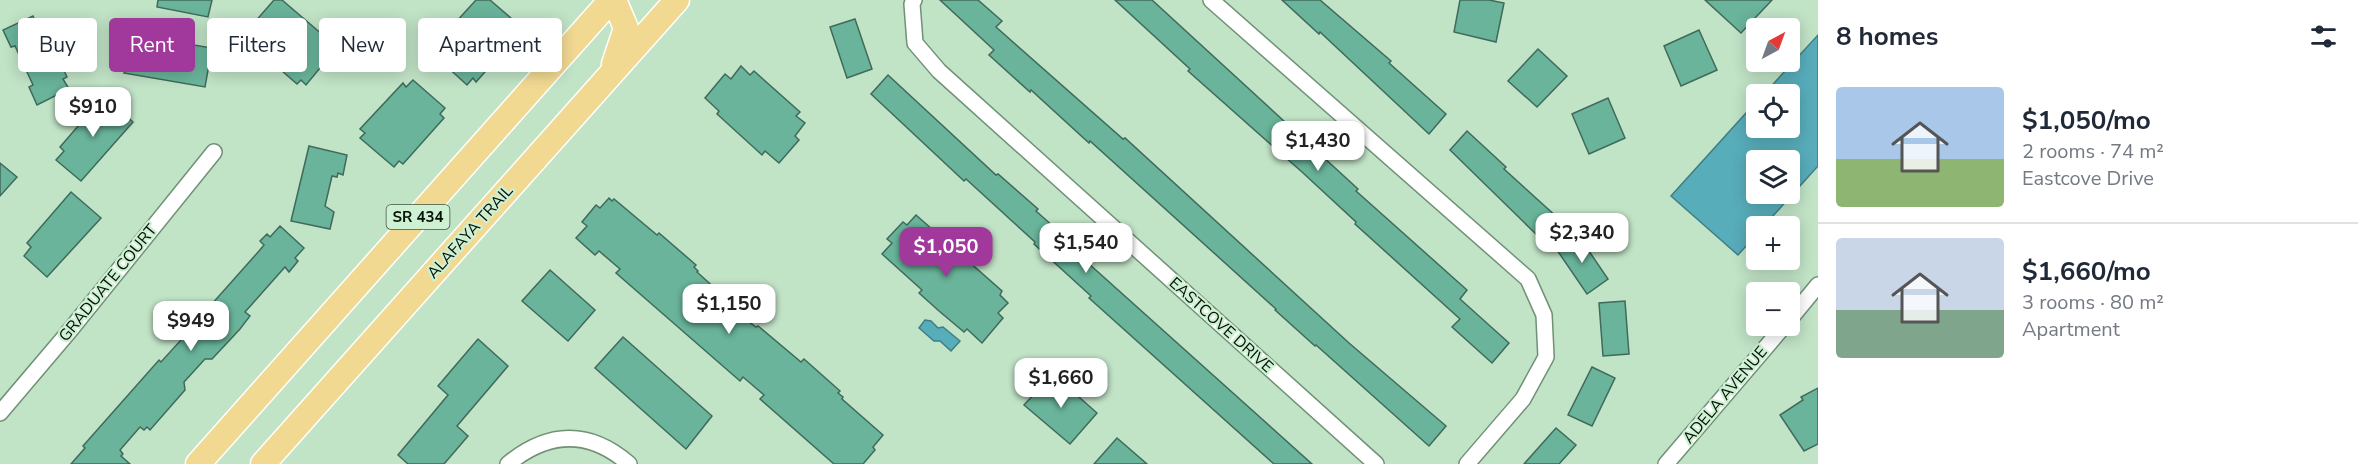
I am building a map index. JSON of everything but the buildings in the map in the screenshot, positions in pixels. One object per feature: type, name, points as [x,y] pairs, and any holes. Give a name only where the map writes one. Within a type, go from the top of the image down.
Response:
[{"type":"main road","points":[[610,75],[626,28],[613,0]]},
{"type":"main road","name":"SR 434","points":[[198,464],[613,0]]},
{"type":"main road","points":[[651,0],[655,24]]},
{"type":"main road","name":"ALAFAYA TRAIL","points":[[263,464],[677,0]]},
{"type":"street","name":"EASTCOVE DRIVE","points":[[914,0],[912,4],[915,43],[939,71],[1376,464]]},
{"type":"street","points":[[1211,0],[1528,279],[1545,315],[1546,357],[1523,399],[1467,464]]},
{"type":"street","name":"GRADUATE COURT","points":[[0,412],[67,334],[214,152]]},
{"type":"street","points":[[1800,307],[1818,285]]},
{"type":"street","name":"ADELA AVENUE","points":[[1666,464],[1775,336]]},
{"type":"street","points":[[508,464],[533,446],[556,439],[577,439],[601,444],[628,464]]},
{"type":"water","points":[[1818,35],[1818,166],[1800,186],[1800,150],[1746,150],[1746,204],[1784,204],[1773,216],[1746,216],[1746,246],[1738,255],[1671,196],[1746,113],[1746,138],[1800,138],[1800,84],[1773,84],[1784,72],[1800,72],[1800,55]]},
{"type":"water","points":[[925,320],[931,321],[938,328],[943,327],[960,341],[951,351],[940,341],[934,341],[919,328]]}]
